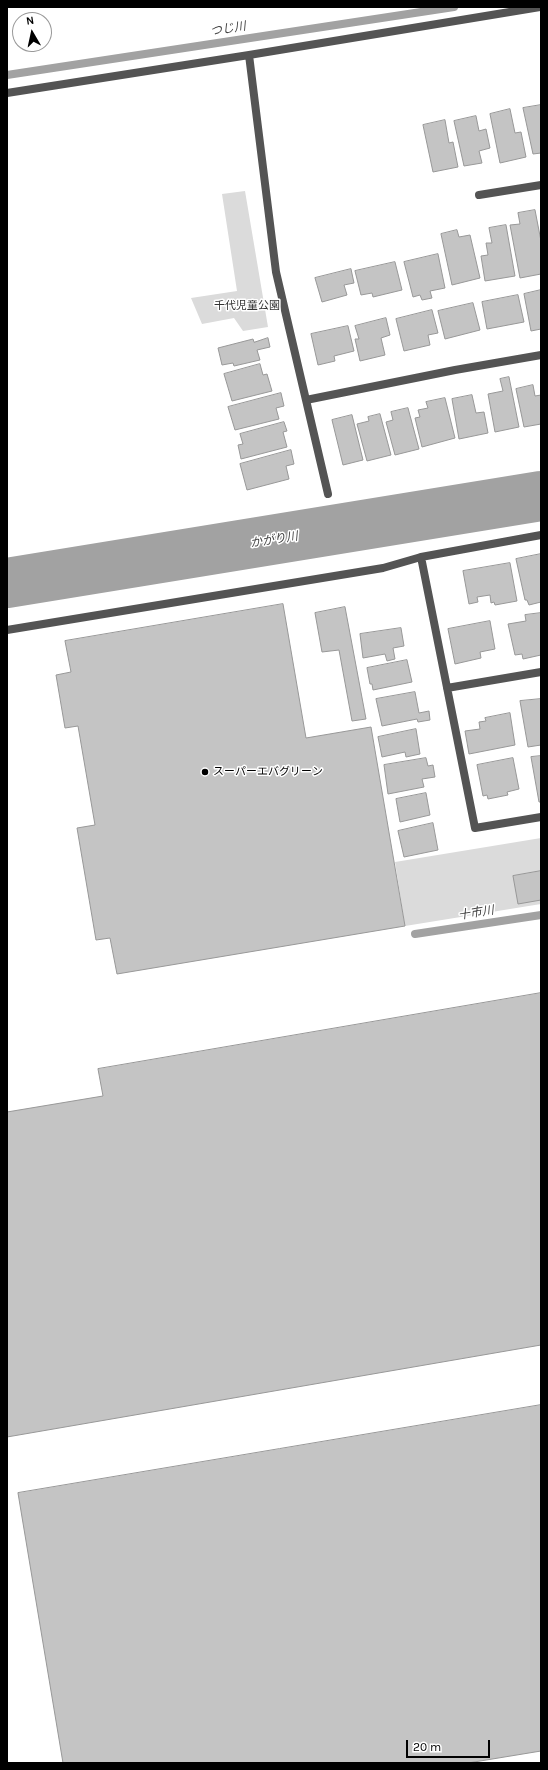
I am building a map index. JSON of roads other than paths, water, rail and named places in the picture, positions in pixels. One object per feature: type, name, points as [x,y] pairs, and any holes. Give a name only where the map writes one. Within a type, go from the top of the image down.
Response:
[{"type":"street","points":[[7,93],[249,56],[540,7]]},
{"type":"street","points":[[249,56],[276,272],[328,494]]},
{"type":"street","points":[[479,195],[541,185]]},
{"type":"street","points":[[306,400],[455,370],[541,355]]},
{"type":"street","points":[[7,630],[383,568],[421,557],[541,535]]},
{"type":"street","points":[[421,557],[475,828],[541,817]]},
{"type":"street","points":[[447,688],[541,672]]},
{"type":"waterway","name":"つじ川","points":[[7,75],[454,7]]},
{"type":"waterway","name":"かがり川","points":[[7,583],[541,496]]},
{"type":"waterway","name":"十市川","points":[[415,934],[541,915]]},
{"type":"place","name":"スーパーエバグリーン","points":[[205,772]]},
{"type":"park label","name":"千代児童公園","points":[[247,306]]}]
